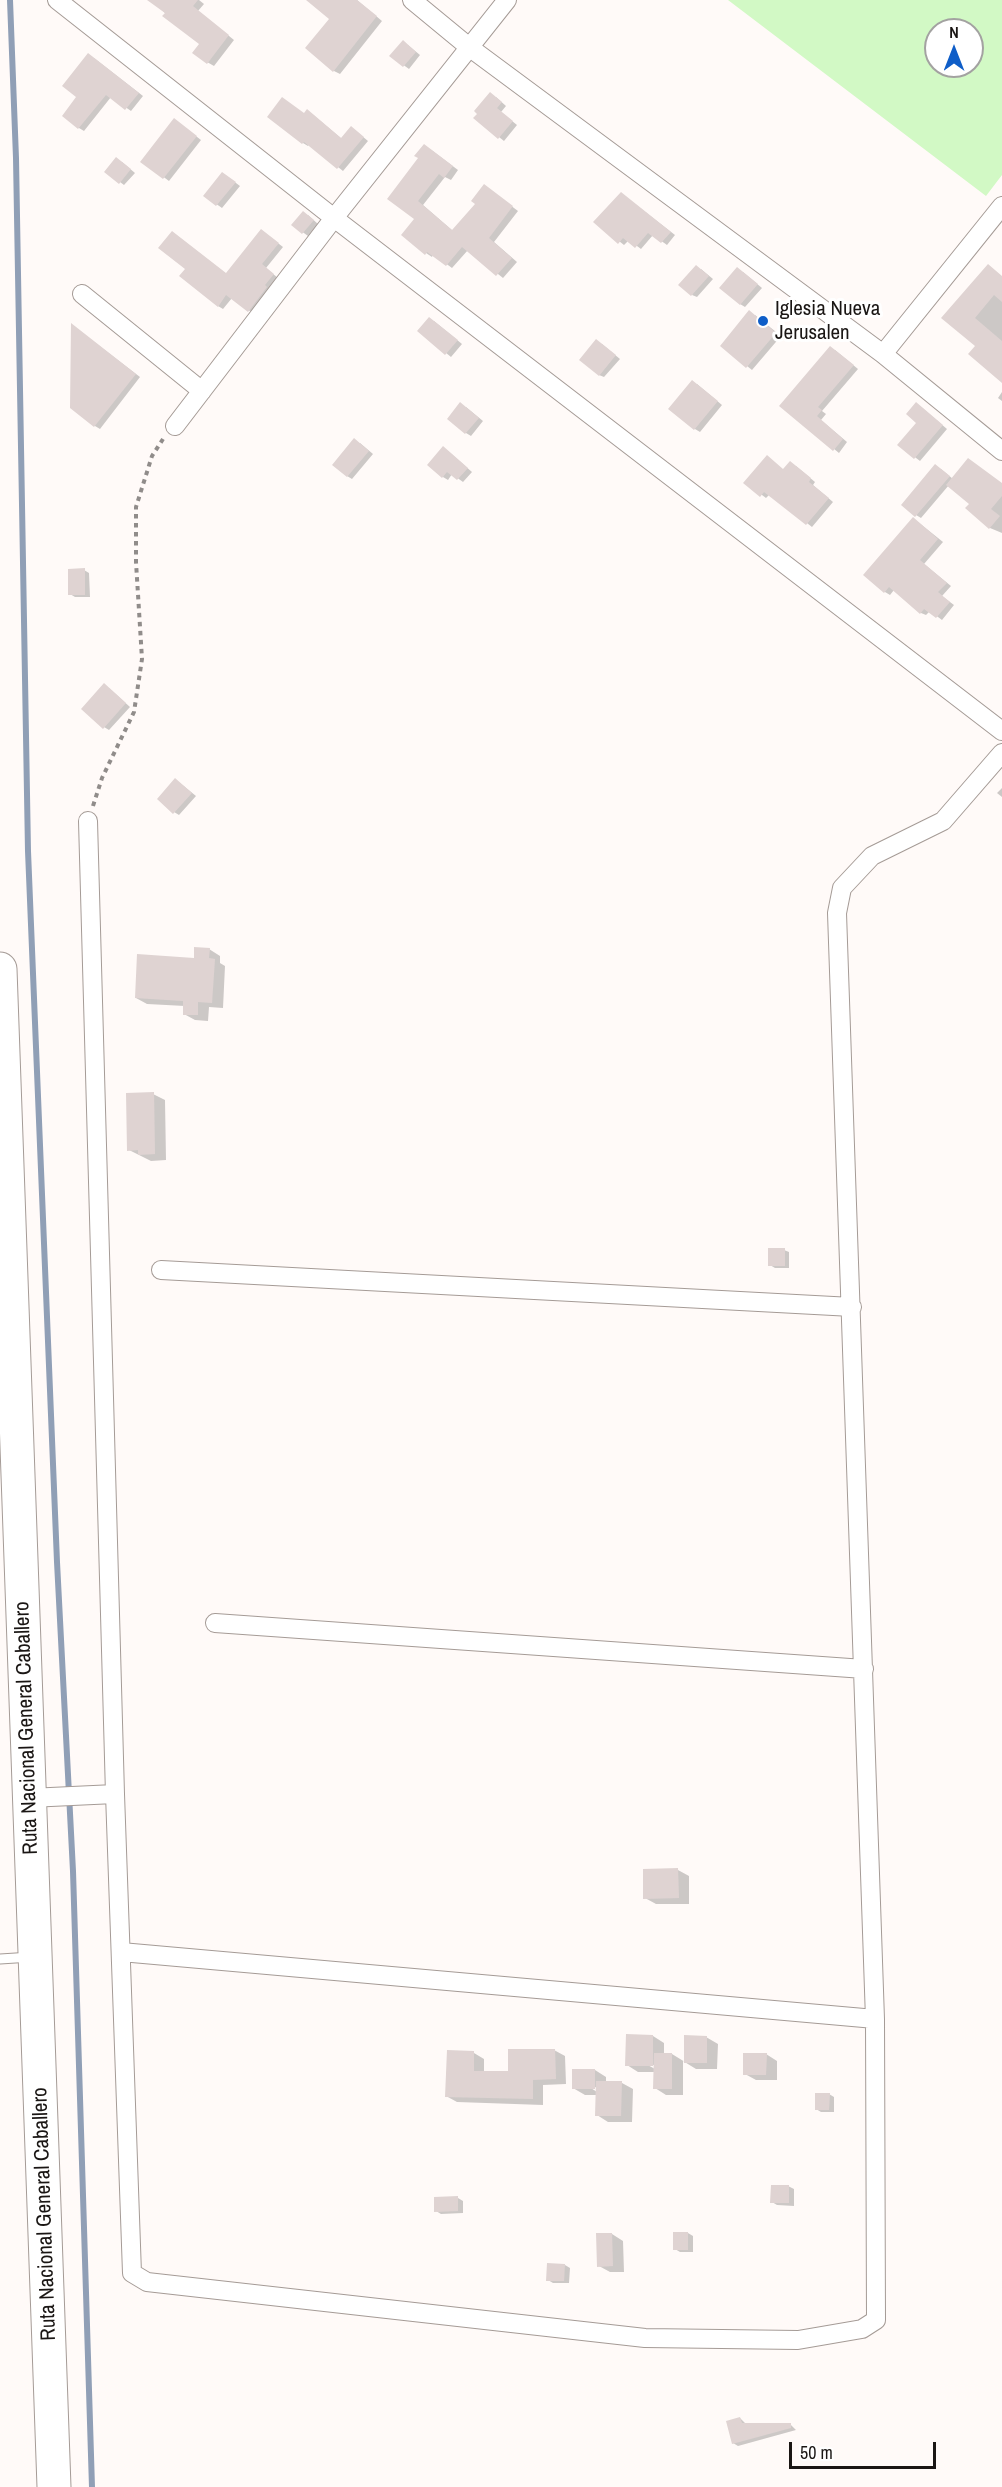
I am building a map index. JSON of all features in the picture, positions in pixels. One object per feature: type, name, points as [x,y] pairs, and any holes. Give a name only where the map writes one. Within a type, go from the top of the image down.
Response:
[{"type":"highway","name":"Ruta Nacional General Caballero","points":[[0,969],[11,1595],[43,1797],[36,1957],[54,2487]]},
{"type":"street","points":[[57,0],[334,218],[1002,731]]},
{"type":"street","points":[[412,0],[469,47],[883,354],[1002,451]]},
{"type":"street","points":[[175,426],[334,218],[507,0]]},
{"type":"street","points":[[883,354],[1002,207]]},
{"type":"street","points":[[82,294],[202,391]]},
{"type":"street","points":[[88,821],[115,1794],[132,2273],[147,2282],[645,2338],[798,2340],[862,2329],[876,2320],[876,2019],[837,913],[843,888],[872,856],[943,821],[1002,753]]},
{"type":"street","points":[[161,1270],[852,1306]]},
{"type":"street","points":[[215,1623],[864,1669]]},
{"type":"street","points":[[43,1797],[115,1794]]},
{"type":"street","points":[[121,1952],[876,2019]]},
{"type":"lane","points":[[0,1959],[36,1957]]},
{"type":"path","points":[[88,821],[102,778],[134,712],[142,659],[136,562],[136,507],[152,456],[165,436],[175,426]]},
{"type":"green space","points":[[728,0],[1002,0],[1002,175],[986,196]]},
{"type":"building","points":[[147,0],[198,0],[193,6],[229,35],[207,64],[192,53],[199,44],[162,16],[165,13]]},
{"type":"building","points":[[306,0],[357,0],[377,16],[333,72],[305,48],[329,19]]},
{"type":"building","points":[[403,40],[416,52],[403,67],[389,56]]},
{"type":"building","points":[[88,53],[139,93],[125,110],[106,95],[78,129],[62,116],[76,97],[62,86]]},
{"type":"building","points":[[490,92],[502,102],[497,108],[513,121],[498,139],[473,118],[477,114],[474,111]]},
{"type":"building","points":[[282,97],[304,113],[307,109],[341,138],[351,126],[364,137],[337,169],[304,142],[302,144],[267,117]]},
{"type":"building","points":[[174,118],[197,136],[163,179],[140,162]]},
{"type":"building","points":[[424,144],[453,166],[444,178],[439,174],[418,201],[452,230],[475,204],[471,201],[484,184],[513,206],[489,238],[512,258],[496,276],[462,247],[446,266],[427,252],[425,255],[401,235],[414,219],[387,199],[418,158],[414,156]]},
{"type":"building","points":[[116,157],[131,169],[119,184],[104,172]]},
{"type":"building","points":[[222,172],[236,182],[216,206],[203,196]]},
{"type":"building","points":[[621,192],[671,232],[661,243],[648,233],[635,248],[623,238],[618,244],[593,222]]},
{"type":"building","points":[[303,211],[314,220],[302,234],[291,225]]},
{"type":"building","points":[[261,229],[279,243],[262,264],[274,274],[248,312],[226,295],[218,307],[179,276],[185,269],[158,248],[172,231],[226,273]]},
{"type":"building","points":[[988,264],[1002,276],[1002,302],[994,295],[975,318],[1002,341],[1002,383],[968,354],[975,346],[941,318]]},
{"type":"building","points":[[696,265],[709,276],[691,296],[678,285]]},
{"type":"building","points":[[737,267],[758,284],[740,305],[719,288]]},
{"type":"building","points":[[749,310],[776,333],[746,368],[720,346]]},
{"type":"building","points":[[429,317],[458,340],[445,355],[417,331]]},
{"type":"building","points":[[71,323],[136,374],[94,427],[70,408]]},
{"type":"building","points":[[596,339],[616,355],[599,376],[579,360]]},
{"type":"building","points":[[830,346],[854,365],[818,407],[822,410],[817,416],[843,439],[833,451],[779,406]]},
{"type":"building","points":[[692,380],[718,401],[694,430],[668,409]]},
{"type":"building","points":[[460,402],[479,418],[465,434],[447,419]]},
{"type":"building","points":[[916,402],[943,425],[914,459],[897,445],[916,423],[906,414]]},
{"type":"building","points":[[354,438],[369,451],[347,477],[332,465]]},
{"type":"building","points":[[443,446],[468,468],[457,480],[447,472],[442,478],[427,465]]},
{"type":"building","points":[[767,455],[783,469],[790,461],[811,478],[809,482],[829,498],[806,525],[764,492],[760,497],[743,483]]},
{"type":"building","points":[[968,458],[1002,483],[1002,496],[991,509],[1000,516],[989,529],[965,508],[969,504],[946,485]]},
{"type":"building","points":[[935,464],[950,476],[915,517],[901,505]]},
{"type":"building","points":[[913,517],[938,539],[920,560],[947,583],[938,592],[950,602],[936,618],[924,609],[920,614],[889,587],[884,593],[863,575]]},
{"type":"building","points":[[85,568],[85,595],[68,595],[68,569]]},
{"type":"building","points":[[104,683],[126,703],[103,729],[81,709]]},
{"type":"building","points":[[175,778],[192,793],[173,814],[157,799]]},
{"type":"building","points":[[194,947],[210,948],[209,958],[215,959],[212,1003],[198,1002],[198,1015],[183,1015],[183,1001],[135,998],[137,954],[194,958]]},
{"type":"building","points":[[154,1092],[155,1154],[138,1155],[138,1150],[127,1151],[126,1093]]},
{"type":"building","points":[[768,1248],[785,1248],[785,1266],[768,1266]]},
{"type":"building","points":[[678,1868],[679,1898],[643,1899],[643,1869]]},
{"type":"building","points":[[626,2034],[653,2035],[653,2066],[625,2066]]},
{"type":"building","points":[[684,2035],[707,2036],[707,2063],[684,2063]]},
{"type":"building","points":[[508,2049],[555,2049],[556,2079],[533,2080],[533,2099],[445,2097],[447,2050],[474,2051],[474,2071],[508,2071]]},
{"type":"building","points":[[654,2053],[672,2053],[672,2089],[653,2089]]},
{"type":"building","points":[[743,2053],[767,2053],[766,2075],[743,2075]]},
{"type":"building","points":[[572,2069],[595,2069],[595,2089],[572,2089]]},
{"type":"building","points":[[596,2081],[622,2081],[621,2116],[595,2116]]},
{"type":"building","points":[[815,2093],[830,2093],[829,2110],[815,2110]]},
{"type":"building","points":[[771,2185],[789,2185],[789,2203],[770,2203]]},
{"type":"building","points":[[458,2196],[458,2211],[434,2212],[434,2197]]},
{"type":"building","points":[[673,2232],[688,2232],[688,2250],[673,2250]]},
{"type":"building","points":[[596,2233],[612,2233],[613,2266],[597,2267]]},
{"type":"building","points":[[547,2263],[565,2264],[564,2281],[546,2281]]},
{"type":"building","points":[[740,2417],[742,2423],[791,2423],[791,2428],[732,2444],[726,2421]]},
{"type":"waterway","points":[[10,0],[16,158],[28,851],[57,1562],[73,1871],[92,2487]]},
{"type":"place","name":"Iglesia Nueva Jerusalen","points":[[763,321]]}]
